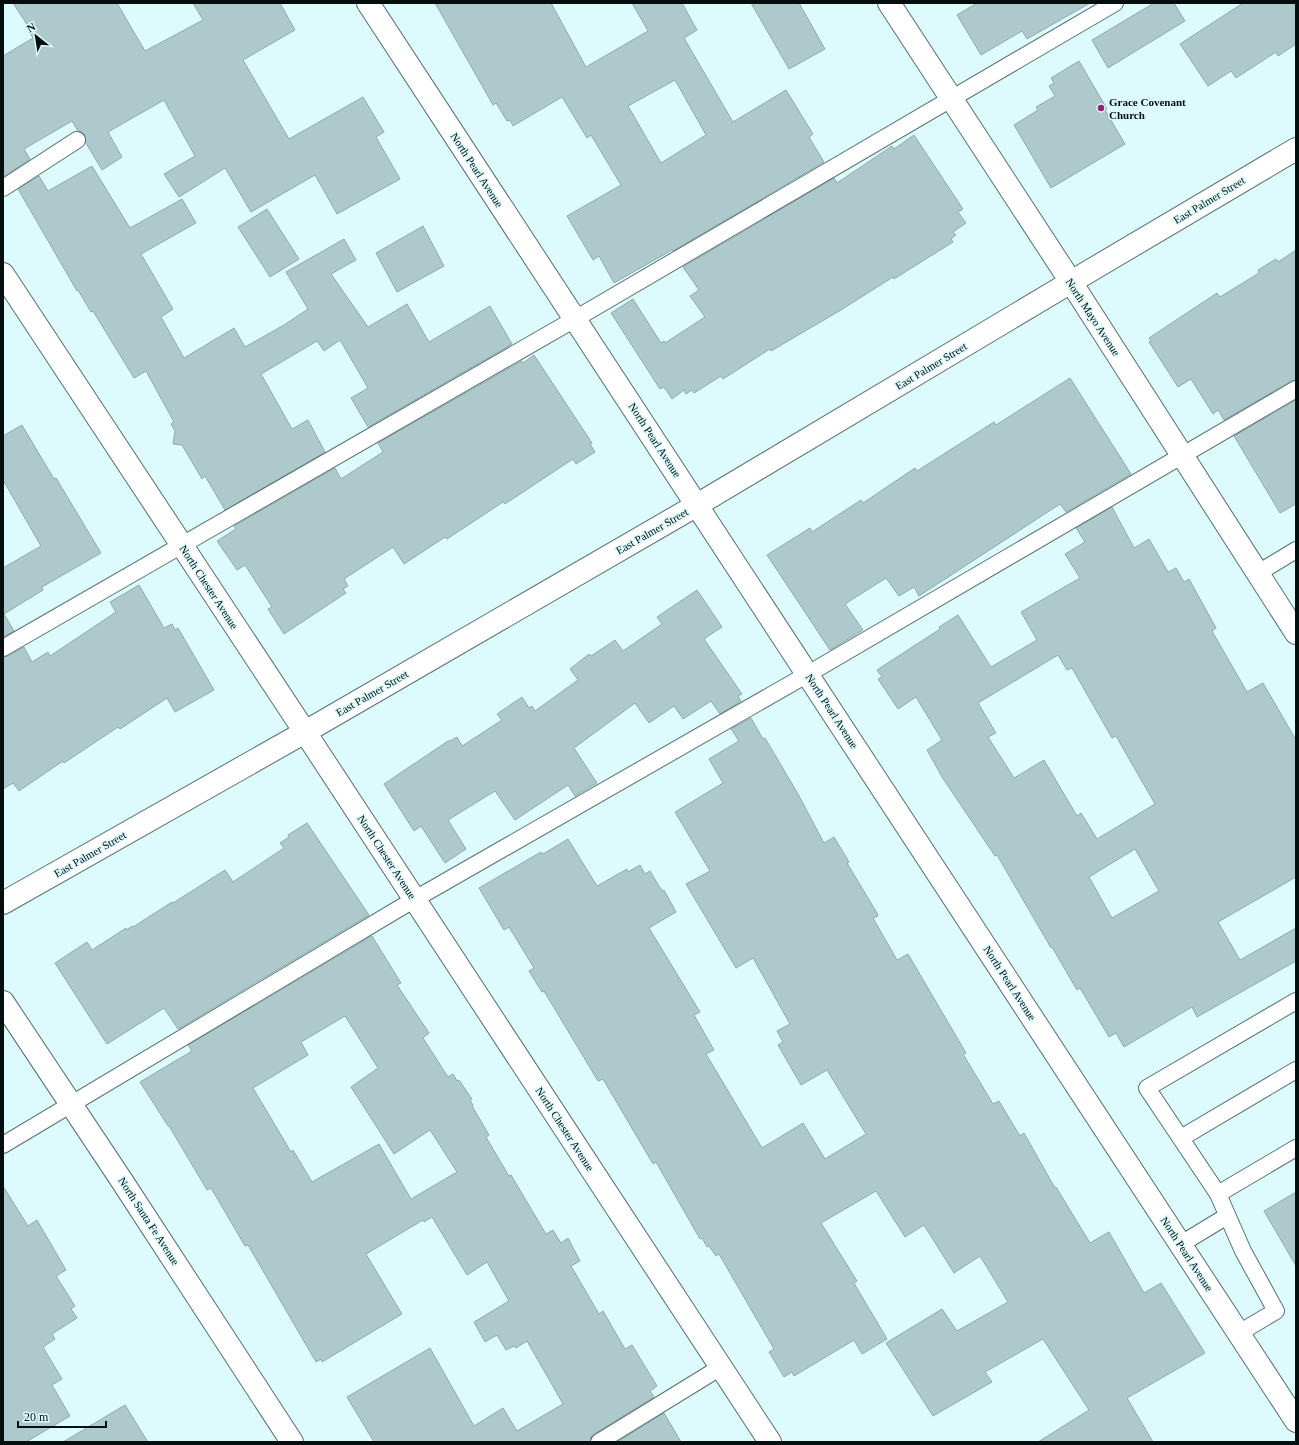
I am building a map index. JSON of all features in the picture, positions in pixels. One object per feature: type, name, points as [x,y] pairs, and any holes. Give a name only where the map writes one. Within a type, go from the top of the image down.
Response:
[{"type":"street","name":"North Pearl Avenue","points":[[368,3],[1296,1421]]},
{"type":"street","name":"North Mayo Avenue","points":[[889,3],[1071,282],[1296,633]]},
{"type":"street","name":"East Palmer Street","points":[[3,903],[305,732],[697,506],[1296,149]]},
{"type":"street","name":"North Chester Avenue","points":[[3,274],[182,544],[770,1442]]},
{"type":"street","name":"North Santa Fe Avenue","points":[[3,1002],[292,1442]]},
{"type":"lane","points":[[3,648],[575,319],[1115,3]]},
{"type":"lane","points":[[3,188],[77,140]]},
{"type":"lane","points":[[3,1145],[415,899],[808,674],[1296,389]]},
{"type":"lane","points":[[1258,573],[1296,550]]},
{"type":"lane","points":[[1239,1334],[1276,1310],[1243,1251],[1218,1194],[1147,1088],[1296,1001]]},
{"type":"lane","points":[[1181,1138],[1296,1070]]},
{"type":"lane","points":[[1218,1194],[1296,1148]]},
{"type":"lane","points":[[1180,1244],[1227,1216]]},
{"type":"lane","points":[[599,1442],[721,1367]]},
{"type":"building","points":[[13,3],[117,3],[145,51],[203,20],[193,3],[280,3],[295,30],[243,60],[289,139],[363,97],[384,132],[376,137],[400,179],[337,214],[315,175],[251,212],[225,168],[179,197],[164,174],[195,156],[164,100],[108,132],[122,157],[102,170],[86,143],[85,135],[78,131],[72,121],[24,149],[30,159],[3,177],[3,56],[33,38],[30,33],[32,32]]},
{"type":"building","points":[[435,3],[551,3],[586,67],[648,31],[632,3],[682,3],[697,30],[684,38],[733,122],[786,90],[813,134],[809,137],[824,162],[673,251],[672,250],[614,283],[599,256],[593,260],[567,216],[621,185],[591,135],[587,138],[562,97],[513,126],[510,120],[507,121],[496,103],[493,105]],"holes":[[[675,80],[706,135],[661,163],[628,106]]]},
{"type":"building","points":[[751,3],[799,3],[825,49],[789,69]]},
{"type":"building","points":[[977,3],[1090,3],[1027,39],[1022,31],[981,55],[957,15]]},
{"type":"building","points":[[1154,3],[1174,3],[1185,21],[1108,68],[1092,40]]},
{"type":"building","points":[[1243,3],[1296,3],[1296,44],[1278,56],[1276,52],[1236,78],[1231,71],[1208,86],[1180,44]]},
{"type":"building","points":[[1079,61],[1107,109],[1105,110],[1125,144],[1051,188],[1014,125],[1038,110],[1036,107],[1055,96],[1049,86],[1054,83],[1051,78]]},
{"type":"building","points":[[914,135],[963,209],[958,212],[966,223],[953,232],[956,235],[951,239],[953,242],[894,279],[893,277],[841,310],[771,351],[770,349],[723,379],[721,376],[694,393],[692,390],[686,394],[684,390],[672,399],[664,387],[660,389],[611,313],[633,299],[661,343],[664,341],[665,343],[705,317],[690,296],[699,290],[683,267],[834,178],[837,183],[892,146],[894,149]]},
{"type":"building","points":[[92,166],[130,228],[182,199],[196,223],[141,254],[173,309],[161,317],[184,358],[234,328],[245,347],[284,325],[308,309],[286,272],[344,239],[356,260],[331,274],[368,327],[407,304],[429,342],[490,306],[512,344],[368,427],[351,398],[368,388],[340,340],[324,351],[317,341],[261,374],[292,429],[308,420],[325,452],[225,510],[205,476],[202,479],[182,445],[173,444],[175,431],[171,424],[174,422],[146,371],[134,378],[93,311],[91,312],[78,290],[77,291],[18,189],[39,176],[48,191]]},
{"type":"building","points":[[267,209],[299,259],[270,277],[238,227]]},
{"type":"building","points":[[423,226],[444,266],[397,292],[376,253]]},
{"type":"building","points":[[1296,250],[1296,380],[1291,381],[1224,420],[1218,410],[1213,414],[1191,379],[1178,387],[1149,342],[1151,341],[1149,338],[1217,293],[1220,297],[1259,273],[1258,270],[1276,259],[1278,262]]},
{"type":"building","points":[[534,355],[592,443],[590,444],[595,452],[576,464],[573,459],[505,504],[503,502],[447,539],[445,537],[404,564],[393,547],[344,579],[348,586],[343,589],[346,593],[284,634],[268,609],[272,607],[245,565],[237,570],[217,541],[236,529],[234,526],[335,468],[341,479],[383,452],[378,443],[522,361],[523,363]]},
{"type":"building","points":[[1070,378],[1131,474],[1066,512],[1060,504],[919,596],[914,587],[899,596],[886,578],[845,604],[863,630],[830,650],[767,555],[810,528],[812,532],[861,500],[863,503],[915,468],[917,471],[994,422],[996,425]]},
{"type":"building","points":[[1296,400],[1296,504],[1280,513],[1234,436]]},
{"type":"building","points":[[22,425],[101,553],[42,587],[43,590],[4,614],[14,631],[3,637],[3,568],[41,546],[3,480],[3,436]]},
{"type":"building","points":[[1112,507],[1134,548],[1149,539],[1168,572],[1176,568],[1184,582],[1189,579],[1216,628],[1212,631],[1247,692],[1263,683],[1296,740],[1296,877],[1218,922],[1240,960],[1296,928],[1296,961],[1197,1017],[1192,1007],[1124,1047],[1116,1033],[1109,1037],[1080,988],[1077,990],[997,855],[995,856],[942,777],[927,750],[942,740],[916,697],[898,709],[878,679],[882,677],[877,670],[940,629],[939,627],[958,615],[991,667],[1037,640],[1021,612],[1080,578],[1065,554],[1085,542],[1076,528]],"holes":[[[1058,655],[1067,670],[1072,668],[1112,738],[1116,736],[1155,804],[1097,839],[1081,813],[1077,816],[1044,760],[1014,778],[988,737],[996,733],[978,703]],[[1135,849],[1159,891],[1112,918],[1089,877]]]},
{"type":"building","points":[[139,585],[164,628],[172,624],[175,630],[178,628],[214,690],[175,712],[167,698],[120,729],[118,727],[64,763],[63,761],[19,791],[13,783],[3,789],[3,657],[8,656],[24,647],[32,662],[48,652],[50,656],[116,612],[110,602]]},
{"type":"building","points":[[697,590],[722,627],[704,639],[742,694],[738,696],[741,701],[720,714],[711,701],[683,719],[674,706],[649,723],[635,703],[574,748],[597,783],[575,796],[568,785],[515,820],[495,791],[448,820],[466,849],[445,863],[421,826],[414,831],[384,784],[448,741],[457,737],[462,746],[502,720],[497,714],[522,697],[529,708],[532,706],[535,711],[578,680],[570,669],[589,654],[591,656],[615,640],[623,651],[662,624],[657,617]]},
{"type":"building","points":[[751,718],[763,739],[765,738],[798,794],[824,843],[834,837],[849,862],[847,863],[877,913],[878,916],[873,918],[897,960],[908,954],[966,1053],[963,1054],[993,1104],[999,1101],[1020,1136],[1024,1133],[1055,1188],[1056,1187],[1090,1243],[1109,1232],[1144,1293],[1161,1283],[1205,1353],[1127,1398],[1153,1442],[1038,1442],[1089,1410],[1043,1339],[985,1372],[992,1382],[933,1416],[886,1343],[942,1309],[957,1331],[1008,1302],[980,1256],[954,1273],[924,1225],[905,1237],[876,1191],[821,1223],[857,1281],[854,1283],[887,1339],[862,1354],[854,1340],[794,1376],[792,1372],[784,1377],[769,1352],[774,1349],[719,1254],[716,1256],[709,1246],[707,1247],[702,1238],[700,1239],[656,1162],[653,1164],[603,1079],[598,1081],[544,991],[542,992],[529,971],[534,968],[509,927],[504,930],[479,888],[541,852],[543,854],[568,839],[597,886],[627,869],[628,872],[640,865],[645,874],[650,871],[662,891],[664,890],[676,912],[649,928],[700,1012],[694,1015],[714,1050],[706,1054],[762,1148],[803,1123],[825,1159],[866,1134],[827,1070],[801,1085],[778,1045],[783,1042],[777,1031],[790,1024],[753,958],[736,968],[686,884],[710,871],[675,812],[723,783],[709,759],[739,741],[731,729]]},
{"type":"building","points":[[307,823],[369,915],[178,1029],[164,1008],[107,1044],[55,963],[87,942],[92,950],[126,928],[127,930],[132,926],[133,927],[172,902],[173,903],[225,870],[233,882],[284,848],[280,843],[289,837],[288,835]]},
{"type":"building","points":[[372,936],[401,983],[397,985],[429,1033],[423,1038],[448,1077],[453,1074],[472,1099],[470,1100],[473,1105],[472,1106],[489,1135],[486,1137],[509,1176],[511,1175],[546,1234],[553,1230],[561,1243],[568,1238],[580,1261],[571,1266],[599,1314],[603,1311],[625,1349],[632,1345],[657,1386],[650,1391],[654,1397],[594,1434],[591,1437],[590,1442],[374,1442],[347,1397],[430,1348],[474,1426],[503,1408],[517,1431],[563,1404],[527,1341],[516,1348],[514,1346],[506,1350],[497,1335],[485,1342],[474,1322],[509,1301],[487,1262],[467,1275],[432,1217],[424,1222],[423,1220],[366,1254],[402,1314],[322,1362],[321,1359],[316,1362],[248,1245],[245,1246],[211,1188],[207,1190],[169,1126],[140,1082],[192,1051],[188,1045]],"holes":[[[345,1016],[378,1068],[351,1087],[394,1154],[430,1130],[457,1172],[411,1199],[379,1144],[312,1182],[293,1150],[291,1152],[253,1088],[308,1055],[301,1042]]]},
{"type":"building","points":[[3,1186],[28,1226],[37,1220],[66,1270],[56,1276],[75,1306],[71,1309],[77,1318],[52,1334],[55,1339],[43,1347],[62,1379],[52,1385],[70,1416],[26,1442],[3,1442]]},
{"type":"building","points":[[1296,1192],[1296,1266],[1264,1211]]},
{"type":"building","points":[[125,1405],[148,1442],[63,1442]]},
{"type":"building","points":[[664,1413],[681,1442],[617,1442]]},
{"type":"place","name":"Grace Covenant Church","points":[[1101,108]]}]
